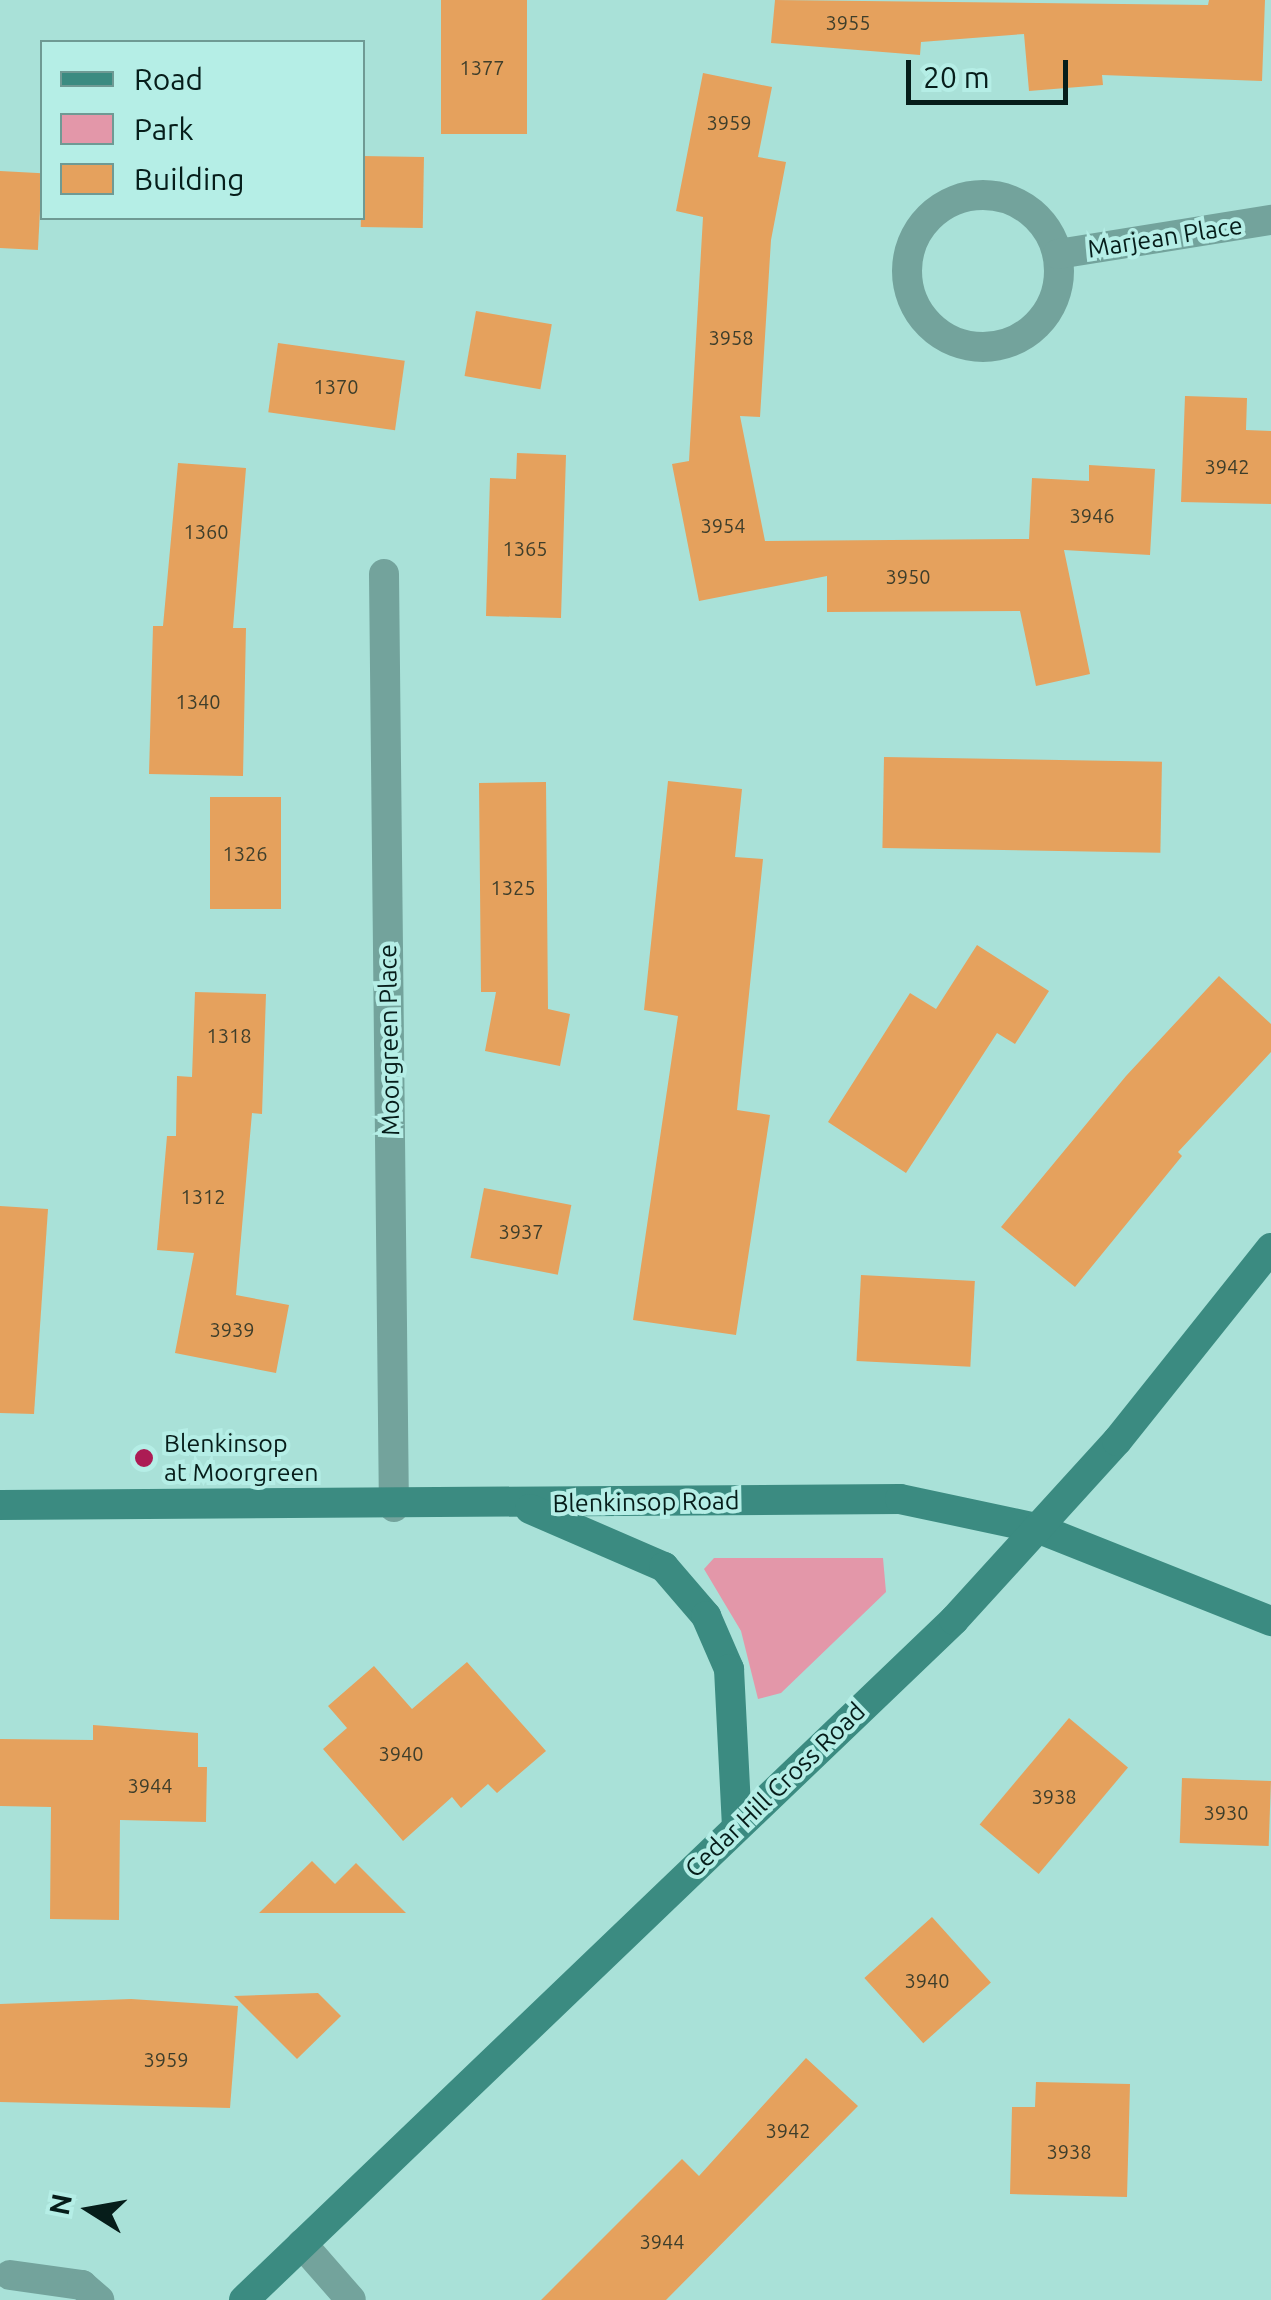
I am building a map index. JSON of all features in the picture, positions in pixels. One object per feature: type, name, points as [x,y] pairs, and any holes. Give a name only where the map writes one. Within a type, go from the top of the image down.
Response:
[{"type":"street","name":"Marjean Place","points":[[990,195],[1034,213],[1058,254],[1052,306],[1014,342],[989,348],[951,341],[920,316],[910,292],[912,242],[943,206],[965,196],[990,195]]},
{"type":"street","name":"Marjean Place","points":[[1058,254],[1271,220]]},
{"type":"street","name":"Moorgreen Place","points":[[384,574],[394,1507]]},
{"type":"street","name":"Cedar Hill Cross Road","points":[[244,2300],[954,1620],[1117,1441],[1271,1248]]},
{"type":"street","name":"Blenkinsop Road","points":[[0,1505],[394,1507],[900,1500],[1037,1528],[1271,1621]]},
{"type":"street","points":[[518,1504],[664,1567],[706,1616],[729,1670],[737,1826]]},
{"type":"street","points":[[302,2244],[350,2300]]},
{"type":"street","points":[[10,2275],[82,2285],[98,2300]]},
{"type":"green space","points":[[714,1558],[883,1558],[886,1592],[781,1693],[758,1699],[741,1631],[704,1569]]},
{"type":"building","points":[[441,0],[527,0],[527,134],[441,134]]},
{"type":"building","points":[[775,0],[1208,5],[1209,0],[1265,0],[1262,81],[1102,75],[1103,85],[1029,91],[1024,34],[921,42],[920,55],[771,43]]},
{"type":"building","points":[[703,73],[772,87],[758,157],[786,162],[771,240],[760,417],[740,416],[765,541],[1029,539],[1032,478],[1089,481],[1089,465],[1155,469],[1150,555],[1064,550],[1090,674],[1036,686],[1020,611],[827,612],[827,576],[699,601],[672,464],[689,461],[703,217],[676,211]]},
{"type":"building","points":[[365,156],[424,157],[423,228],[361,227],[361,220],[365,220]]},
{"type":"building","points":[[0,171],[40,173],[38,250],[0,248]]},
{"type":"building","points":[[476,311],[552,324],[540,389],[465,376]]},
{"type":"building","points":[[278,343],[405,361],[395,430],[268,412]]},
{"type":"building","points":[[1185,396],[1247,398],[1246,430],[1271,431],[1271,504],[1181,502]]},
{"type":"building","points":[[517,453],[566,455],[561,618],[486,616],[490,478],[516,479]]},
{"type":"building","points":[[178,463],[246,468],[233,628],[246,628],[243,776],[149,774],[153,626],[163,626]]},
{"type":"building","points":[[884,757],[1162,762],[1160,853],[882,848]]},
{"type":"building","points":[[668,781],[742,789],[735,857],[763,859],[737,1110],[770,1115],[736,1335],[633,1320],[678,1016],[644,1010]]},
{"type":"building","points":[[546,782],[548,1009],[570,1014],[560,1066],[485,1051],[496,992],[481,992],[479,783]]},
{"type":"building","points":[[210,797],[281,797],[281,909],[210,909]]},
{"type":"building","points":[[977,945],[1049,991],[1015,1044],[997,1033],[906,1173],[828,1122],[910,993],[936,1009]]},
{"type":"building","points":[[1219,976],[1271,1024],[1271,1052],[1178,1152],[1182,1156],[1075,1287],[1001,1227],[1126,1076]]},
{"type":"building","points":[[195,992],[266,994],[262,1114],[252,1113],[236,1295],[289,1305],[276,1373],[175,1353],[194,1253],[157,1250],[167,1136],[176,1136],[177,1076],[192,1077]]},
{"type":"building","points":[[484,1188],[571,1205],[558,1275],[470,1258]]},
{"type":"building","points":[[0,1206],[48,1209],[34,1414],[0,1413]]},
{"type":"building","points":[[861,1275],[975,1281],[970,1367],[856,1361]]},
{"type":"building","points":[[467,1662],[546,1751],[497,1793],[488,1784],[461,1808],[452,1797],[403,1841],[323,1749],[347,1728],[328,1706],[374,1666],[412,1709]]},
{"type":"building","points":[[1069,1718],[1128,1767],[1039,1874],[980,1824]]},
{"type":"building","points":[[93,1725],[198,1733],[198,1767],[207,1767],[206,1822],[120,1820],[119,1920],[50,1919],[51,1807],[0,1806],[0,1739],[93,1740]]},
{"type":"building","points":[[1182,1778],[1271,1781],[1269,1846],[1180,1843]]},
{"type":"building","points":[[312,1861],[335,1884],[356,1863],[406,1913],[259,1913]]},
{"type":"building","points":[[932,1917],[991,1982],[923,2043],[864,1978]]},
{"type":"building","points":[[318,1993],[341,2016],[297,2059],[234,1996]]},
{"type":"building","points":[[131,1999],[238,2006],[230,2108],[0,2102],[0,2004]]},
{"type":"building","points":[[806,2058],[858,2106],[666,2300],[541,2300],[682,2159],[699,2176]]},
{"type":"building","points":[[1036,2082],[1130,2084],[1127,2197],[1010,2194],[1012,2107],[1035,2107]]},
{"type":"place","name":"Blenkinsop at Moorgreen","points":[[144,1458]]}]
